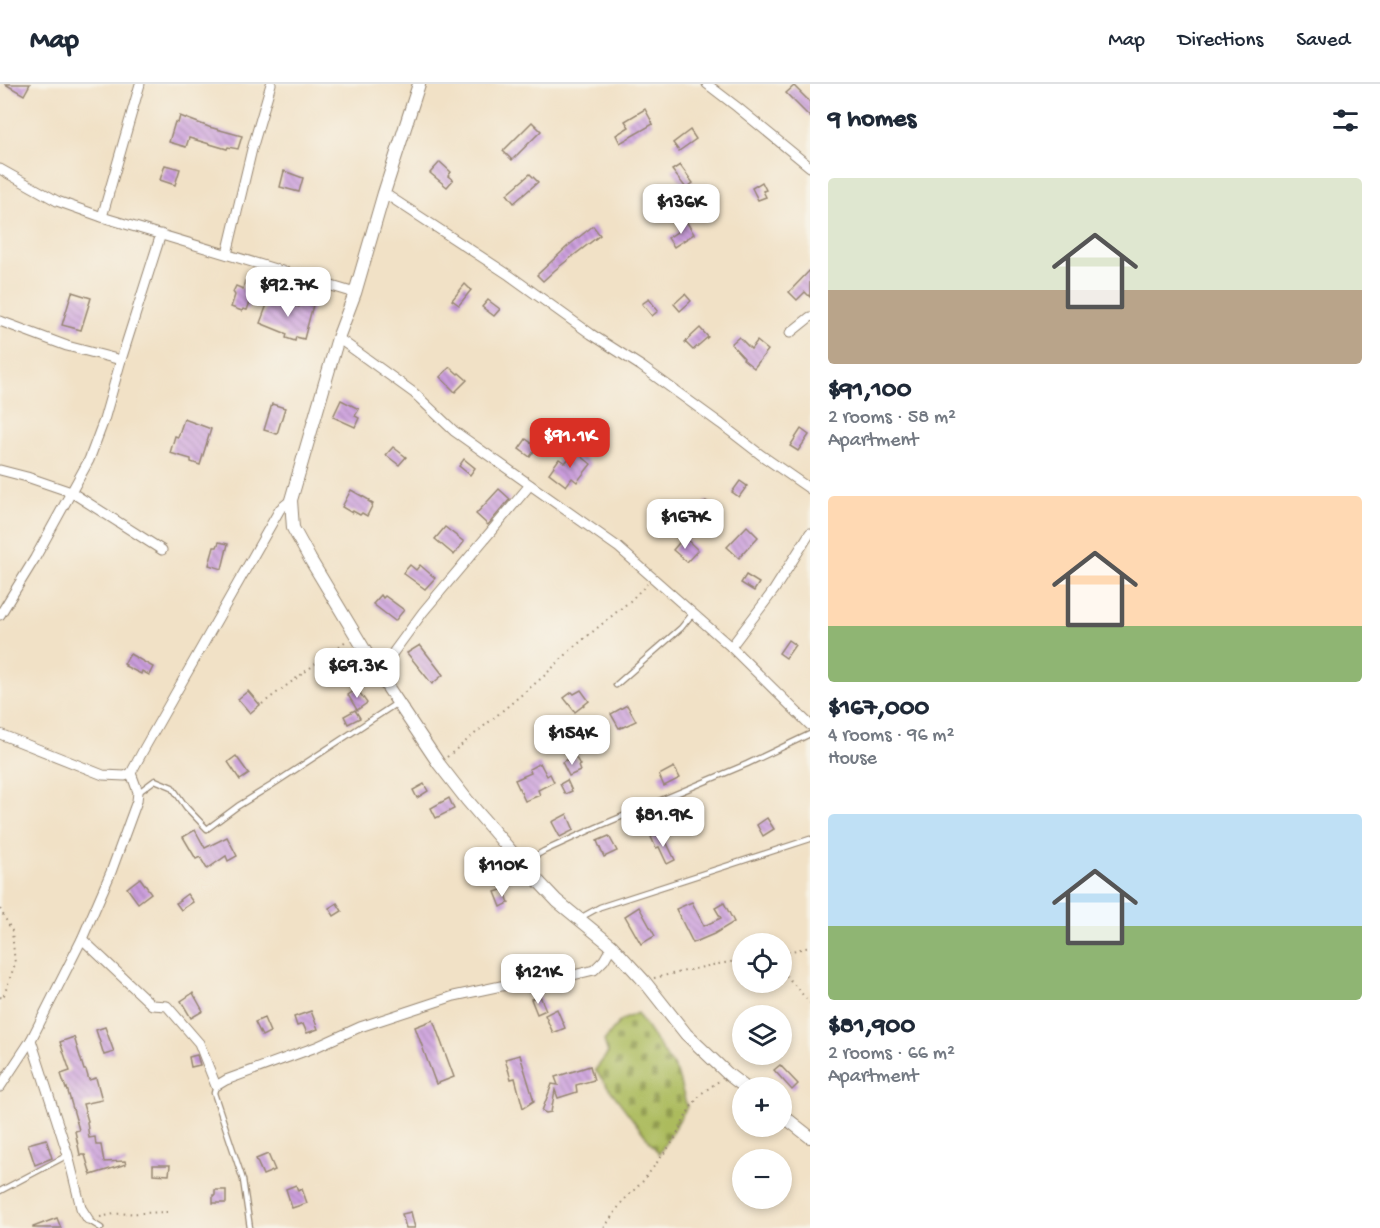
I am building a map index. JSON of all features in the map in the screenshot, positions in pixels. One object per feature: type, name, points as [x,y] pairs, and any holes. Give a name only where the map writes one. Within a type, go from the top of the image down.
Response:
[{"type":"street","points":[[102,217],[140,84]]},
{"type":"street","points":[[227,254],[252,148],[272,84]]},
{"type":"street","points":[[419,84],[355,293],[338,338],[291,500],[293,528],[397,703],[467,800],[557,901],[612,946],[645,982],[686,1034],[732,1077]]},
{"type":"street","points":[[707,84],[810,167]]},
{"type":"street","points":[[0,169],[57,201],[102,217],[355,293]]},
{"type":"street","points":[[384,193],[641,366],[810,489]]},
{"type":"street","points":[[0,615],[35,558],[88,460],[104,420],[161,234]]},
{"type":"street","points":[[790,333],[810,317]]},
{"type":"street","points":[[0,321],[67,346],[121,360]]},
{"type":"street","points":[[338,338],[414,393],[454,431],[618,548],[731,647],[810,725]]},
{"type":"street","points":[[0,470],[71,492],[162,550]]},
{"type":"street","points":[[379,674],[423,612],[530,485]]},
{"type":"street","points":[[0,734],[103,775],[125,776],[131,773],[280,509],[291,500]]},
{"type":"street","points":[[731,647],[774,590],[810,533]]},
{"type":"street","points":[[0,1087],[31,1040],[82,939],[111,872],[138,801],[138,792],[131,773]]},
{"type":"street","points":[[82,939],[152,1005],[167,1006],[199,1042],[216,1086],[226,1080],[316,1047],[360,1027],[454,996],[501,986],[561,978],[594,970],[604,960],[612,946]]},
{"type":"street","points":[[31,1040],[68,1155],[81,1208],[88,1220]]},
{"type":"street","points":[[792,1123],[810,1137]]},
{"type":"lane","points":[[616,685],[681,628],[693,613]]},
{"type":"lane","points":[[138,792],[155,780],[172,787],[186,807],[207,829],[238,806],[397,703]]},
{"type":"lane","points":[[522,864],[544,850],[586,831],[747,764],[810,734]]},
{"type":"lane","points":[[578,919],[600,907],[810,839]]},
{"type":"lane","points":[[216,1086],[214,1093],[243,1180],[250,1228]]},
{"type":"lane","points":[[0,1191],[68,1155]]},
{"type":"lane","points":[[88,1220],[101,1228]]},
{"type":"path","points":[[439,764],[544,676],[653,578]]},
{"type":"path","points":[[262,704],[355,634]]},
{"type":"path","points":[[0,909],[12,931],[15,964],[1,999]]},
{"type":"path","points":[[792,951],[810,947]]},
{"type":"path","points":[[645,982],[651,978],[732,962]]},
{"type":"path","points":[[792,982],[810,1003]]},
{"type":"path","points":[[604,1228],[622,1202],[643,1181],[674,1140],[690,1108],[702,1093],[729,1075]]},
{"type":"path","points":[[88,1220],[114,1214],[167,1212]]},
{"type":"green space","points":[[637,1013],[677,1072],[687,1107],[659,1154],[595,1070],[608,1053],[604,1041],[620,1021]]},
{"type":"building","points":[[5,84],[30,84],[24,95]]},
{"type":"building","points":[[794,86],[810,102],[810,117],[786,93]]},
{"type":"building","points":[[645,109],[653,124],[620,143],[616,135],[629,127],[625,121]]},
{"type":"building","points":[[180,116],[242,136],[238,149],[228,147],[227,149],[189,138],[186,147],[169,142],[175,122],[178,123]]},
{"type":"building","points":[[532,122],[541,131],[512,160],[503,151]]},
{"type":"building","points":[[690,130],[696,139],[679,151],[673,143]]},
{"type":"building","points":[[440,162],[451,172],[448,176],[453,180],[447,187],[430,173]]},
{"type":"building","points":[[165,165],[180,169],[175,185],[160,180]]},
{"type":"building","points":[[680,165],[693,183],[686,188],[672,170]]},
{"type":"building","points":[[284,171],[303,178],[299,192],[280,187]]},
{"type":"building","points":[[530,174],[538,182],[514,203],[507,194]]},
{"type":"building","points":[[762,182],[766,190],[763,191],[766,197],[758,200],[752,188]]},
{"type":"building","points":[[686,221],[694,234],[674,247],[668,238],[680,230],[678,227]]},
{"type":"building","points":[[593,226],[600,235],[543,281],[537,275],[568,246]]},
{"type":"building","points":[[810,270],[810,297],[805,292],[797,300],[789,292]]},
{"type":"building","points":[[245,281],[254,284],[250,293],[253,294],[247,310],[242,311],[231,307],[236,286],[243,289]]},
{"type":"building","points":[[465,284],[471,290],[459,305],[452,300]]},
{"type":"building","points":[[72,292],[91,298],[81,330],[62,325]]},
{"type":"building","points":[[685,294],[691,301],[680,311],[674,304]]},
{"type":"building","points":[[274,297],[299,307],[301,302],[313,305],[304,339],[296,337],[295,341],[286,338],[287,334],[260,323],[268,302],[272,304]]},
{"type":"building","points":[[649,299],[658,311],[652,316],[642,304]]},
{"type":"building","points":[[488,300],[500,309],[494,316],[482,307]]},
{"type":"building","points":[[700,328],[708,337],[693,350],[685,342]]},
{"type":"building","points":[[739,337],[751,349],[757,341],[768,350],[754,368],[731,344]]},
{"type":"building","points":[[450,367],[467,380],[455,392],[440,377]]},
{"type":"building","points":[[341,400],[359,409],[355,416],[359,418],[355,427],[333,417]]},
{"type":"building","points":[[272,404],[285,408],[277,434],[264,430]]},
{"type":"building","points":[[184,419],[211,429],[200,465],[191,462],[191,459],[170,453],[175,436],[178,437]]},
{"type":"building","points":[[801,429],[809,435],[798,451],[790,446]]},
{"type":"building","points":[[526,439],[537,447],[530,457],[519,449]]},
{"type":"building","points":[[393,447],[406,457],[399,465],[386,455]]},
{"type":"building","points":[[575,451],[591,464],[577,482],[572,478],[566,486],[549,473],[559,459],[565,463]]},
{"type":"building","points":[[464,459],[475,468],[470,475],[459,466]]},
{"type":"building","points":[[740,481],[747,486],[739,497],[732,492]]},
{"type":"building","points":[[499,489],[510,499],[488,525],[476,514]]},
{"type":"building","points":[[351,490],[373,504],[367,516],[353,511],[352,513],[342,507]]},
{"type":"building","points":[[706,501],[718,513],[705,529],[697,523],[700,518],[696,515]]},
{"type":"building","points":[[747,526],[758,537],[739,558],[727,547]]},
{"type":"building","points":[[445,527],[464,542],[454,555],[435,539]]},
{"type":"building","points":[[684,537],[698,550],[687,562],[673,550]]},
{"type":"building","points":[[219,542],[228,544],[222,569],[209,565],[214,547],[217,547]]},
{"type":"building","points":[[410,565],[416,570],[420,565],[435,578],[425,589],[403,573]]},
{"type":"building","points":[[746,575],[759,583],[754,591],[741,583]]},
{"type":"building","points":[[381,595],[404,610],[395,621],[373,604]]},
{"type":"building","points":[[788,640],[795,645],[786,658],[779,653]]},
{"type":"building","points":[[420,645],[443,675],[432,684],[407,653]]},
{"type":"building","points":[[130,654],[153,667],[149,675],[142,671],[141,674],[125,666]]},
{"type":"building","points":[[357,689],[367,703],[357,710],[348,695]]},
{"type":"building","points":[[581,690],[589,701],[575,712],[564,698],[572,692],[574,694]]},
{"type":"building","points":[[248,691],[260,705],[250,713],[238,699]]},
{"type":"building","points":[[627,705],[636,721],[619,728],[611,714]]},
{"type":"building","points":[[355,710],[360,718],[348,724],[344,716]]},
{"type":"building","points":[[236,756],[249,774],[240,780],[228,762]]},
{"type":"building","points":[[575,756],[580,765],[578,766],[580,771],[569,776],[562,762]]},
{"type":"building","points":[[540,763],[547,776],[550,774],[554,782],[538,790],[540,795],[525,801],[515,780],[531,773],[529,769]]},
{"type":"building","points":[[674,767],[680,778],[664,786],[659,775]]},
{"type":"building","points":[[567,780],[572,791],[565,794],[560,784]]},
{"type":"building","points":[[424,784],[428,791],[417,798],[413,790]]},
{"type":"building","points":[[449,798],[454,809],[436,818],[431,808]]},
{"type":"building","points":[[567,814],[574,830],[560,837],[552,822]]},
{"type":"building","points":[[767,818],[774,829],[763,836],[757,825]]},
{"type":"building","points":[[195,830],[205,848],[227,837],[237,856],[228,861],[226,856],[207,869],[200,857],[196,859],[183,837]]},
{"type":"building","points":[[662,833],[675,860],[667,864],[651,837]]},
{"type":"building","points":[[609,836],[617,851],[604,857],[597,841]]},
{"type":"building","points":[[140,878],[151,893],[138,903],[127,888]]},
{"type":"building","points":[[504,889],[509,903],[501,907],[495,892]]},
{"type":"building","points":[[187,894],[193,902],[181,910],[176,903]]},
{"type":"building","points":[[692,902],[704,926],[721,918],[715,908],[724,903],[734,922],[693,943],[676,909]]},
{"type":"building","points":[[337,903],[342,911],[334,916],[329,908]]},
{"type":"building","points":[[639,907],[655,936],[641,944],[625,916]]},
{"type":"building","points":[[193,993],[203,1011],[191,1018],[181,1001]]},
{"type":"building","points":[[540,996],[546,1010],[537,1014],[531,999]]},
{"type":"building","points":[[557,1009],[565,1028],[553,1033],[545,1015]]},
{"type":"building","points":[[311,1011],[318,1029],[307,1033],[303,1024],[297,1026],[294,1017]]},
{"type":"building","points":[[264,1018],[270,1032],[262,1036],[255,1022]]},
{"type":"building","points":[[433,1020],[454,1077],[436,1084],[415,1027]]},
{"type":"building","points":[[105,1027],[114,1052],[104,1055],[96,1030]]},
{"type":"building","points":[[74,1037],[84,1070],[89,1080],[96,1078],[102,1100],[83,1104],[88,1121],[89,1138],[95,1137],[96,1145],[101,1145],[104,1162],[125,1161],[126,1164],[91,1175],[85,1155],[80,1155],[75,1131],[79,1130],[61,1074],[70,1071],[60,1042]]},
{"type":"building","points":[[197,1055],[200,1065],[191,1067],[189,1057]]},
{"type":"building","points":[[520,1055],[534,1101],[523,1108],[515,1078],[511,1079],[505,1059]]},
{"type":"building","points":[[780,1065],[791,1077],[780,1077],[774,1070]]},
{"type":"building","points":[[590,1066],[594,1080],[576,1085],[577,1092],[558,1098],[555,1090],[551,1112],[542,1111],[552,1084],[558,1085],[555,1077]]},
{"type":"building","points":[[792,1078],[798,1084],[792,1090]]},
{"type":"building","points":[[46,1139],[52,1158],[35,1165],[28,1144]]},
{"type":"building","points":[[268,1154],[275,1170],[263,1175],[256,1159]]},
{"type":"building","points":[[153,1165],[170,1165],[169,1175],[153,1174]]},
{"type":"building","points":[[296,1185],[298,1191],[302,1189],[307,1203],[292,1208],[286,1189]]},
{"type":"building","points":[[215,1190],[226,1190],[226,1203],[213,1203]]},
{"type":"building","points":[[411,1212],[415,1228],[406,1228],[402,1214]]},
{"type":"building","points":[[57,1218],[61,1228],[33,1228],[33,1227]]}]
